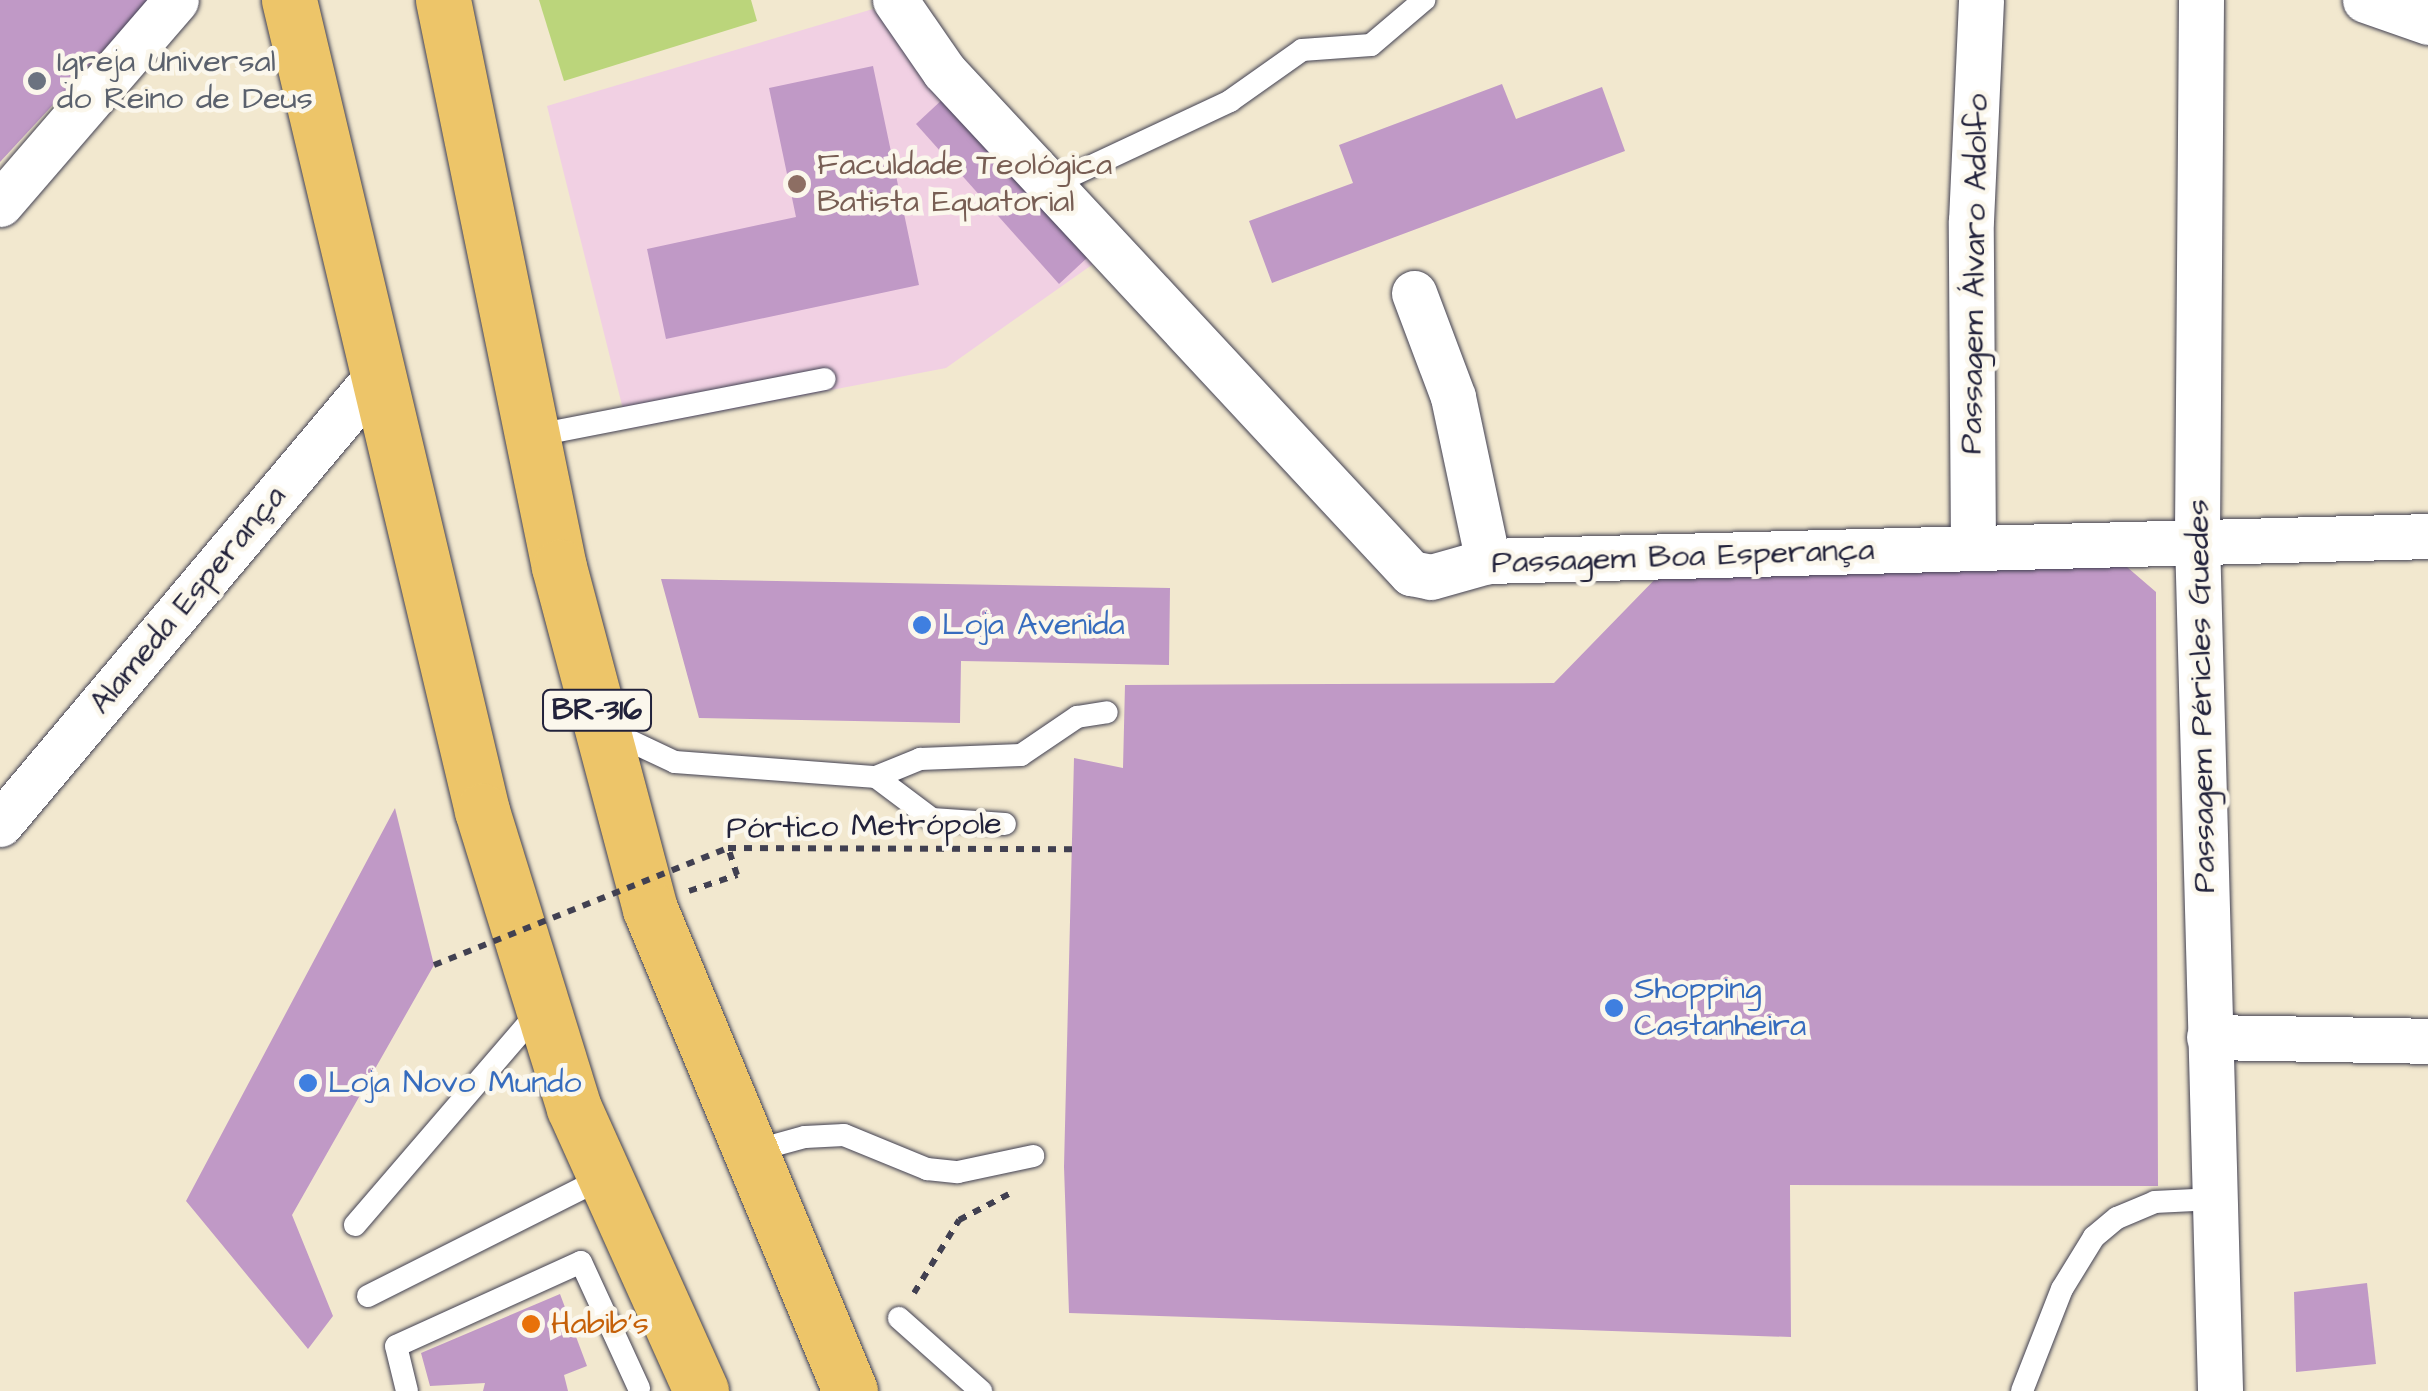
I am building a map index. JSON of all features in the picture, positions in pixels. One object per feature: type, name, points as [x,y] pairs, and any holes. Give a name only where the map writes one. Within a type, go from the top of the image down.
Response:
[{"type":"highway","points":[[289,0],[482,811],[574,1108],[605,1177],[665,1381]]},
{"type":"highway","name":"BR-316","points":[[442,0],[532,436],[650,909],[747,1153],[850,1391]]},
{"type":"street","points":[[0,204],[176,0]]},
{"type":"street","name":"Passagem Boa Esperança","points":[[895,0],[944,71],[1395,560],[1431,577],[1488,560],[1973,548],[2197,538],[2428,536]]},
{"type":"street","name":"Passagem Álvaro Adolfo","points":[[1973,548],[1971,221],[1981,0]]},
{"type":"street","name":"Passagem Péricles Guedes","points":[[2201,0],[2197,538],[2220,1391]]},
{"type":"street","points":[[2366,0],[2428,22]]},
{"type":"street","points":[[1414,293],[1453,398],[1488,560]]},
{"type":"street","name":"Alameda Esperança","points":[[0,824],[376,377]]},
{"type":"street","points":[[2209,1037],[2428,1041]]},
{"type":"lane","points":[[1051,184],[1230,100],[1302,50],[1372,46],[1424,0]]},
{"type":"lane","points":[[532,436],[825,379]]},
{"type":"lane","points":[[602,727],[675,762],[876,777],[920,759],[1021,755],[1076,717],[1107,712]]},
{"type":"lane","points":[[876,777],[932,819],[1006,824]]},
{"type":"lane","points":[[355,1224],[543,1008]]},
{"type":"lane","points":[[747,1153],[804,1136],[844,1136],[927,1169],[958,1172],[1033,1156]]},
{"type":"lane","points":[[368,1296],[605,1177]]},
{"type":"lane","points":[[2022,1391],[2062,1288],[2094,1236],[2116,1218],[2155,1202],[2214,1198]]},
{"type":"lane","points":[[407,1391],[396,1346],[581,1262],[665,1381]]},
{"type":"lane","points":[[899,1318],[982,1391]]},
{"type":"path","name":"Pórtico Metrópole","points":[[434,965],[728,848],[1075,849]]},
{"type":"path","points":[[692,890],[737,875],[728,848]]},
{"type":"path","points":[[899,1318],[958,1220],[1029,1184]]},
{"type":"shaded area","name":"Faculdade Teológica Batista Equatorial","points":[[873,9],[1096,262],[946,368],[628,429],[547,106]]},
{"type":"green space","points":[[539,0],[751,0],[757,21],[564,81]]},
{"type":"building","name":"Igreja Universal do Reino de Deus","points":[[0,0],[150,0],[0,162]]},
{"type":"building","points":[[873,66],[919,285],[666,339],[647,249],[796,217],[769,88]]},
{"type":"building","points":[[1502,84],[1516,119],[1602,87],[1625,151],[1272,283],[1249,221],[1353,183],[1339,145]]},
{"type":"building","points":[[945,97],[1088,257],[1059,284],[916,124]]},
{"type":"building","name":"Shopping Castanheira","points":[[2120,561],[2156,592],[2158,1186],[1790,1185],[1791,1337],[1069,1313],[1064,1167],[1074,758],[1123,768],[1125,685],[1554,683],[1662,572]]},
{"type":"building","name":"Loja Avenida","points":[[661,579],[1170,588],[1169,665],[961,661],[960,723],[699,718]]},
{"type":"building","name":"Loja Novo Mundo","points":[[395,808],[434,965],[292,1215],[333,1316],[308,1349],[186,1201]]},
{"type":"building","points":[[2367,1283],[2376,1364],[2296,1372],[2294,1292]]},
{"type":"building","name":"Habib's","points":[[560,1294],[587,1366],[564,1375],[568,1391],[483,1391],[485,1383],[430,1386],[421,1353]]},
{"type":"place","name":"Igreja Universal do Reino de Deus","points":[[37,81]]},
{"type":"place","name":"Faculdade Teológica Batista Equatorial","points":[[797,184]]},
{"type":"place","name":"Loja Avenida","points":[[922,625]]},
{"type":"place","name":"Shopping Castanheira","points":[[1614,1008]]},
{"type":"place","name":"Loja Novo Mundo","points":[[308,1083]]},
{"type":"place","name":"Habib's","points":[[531,1324]]}]
